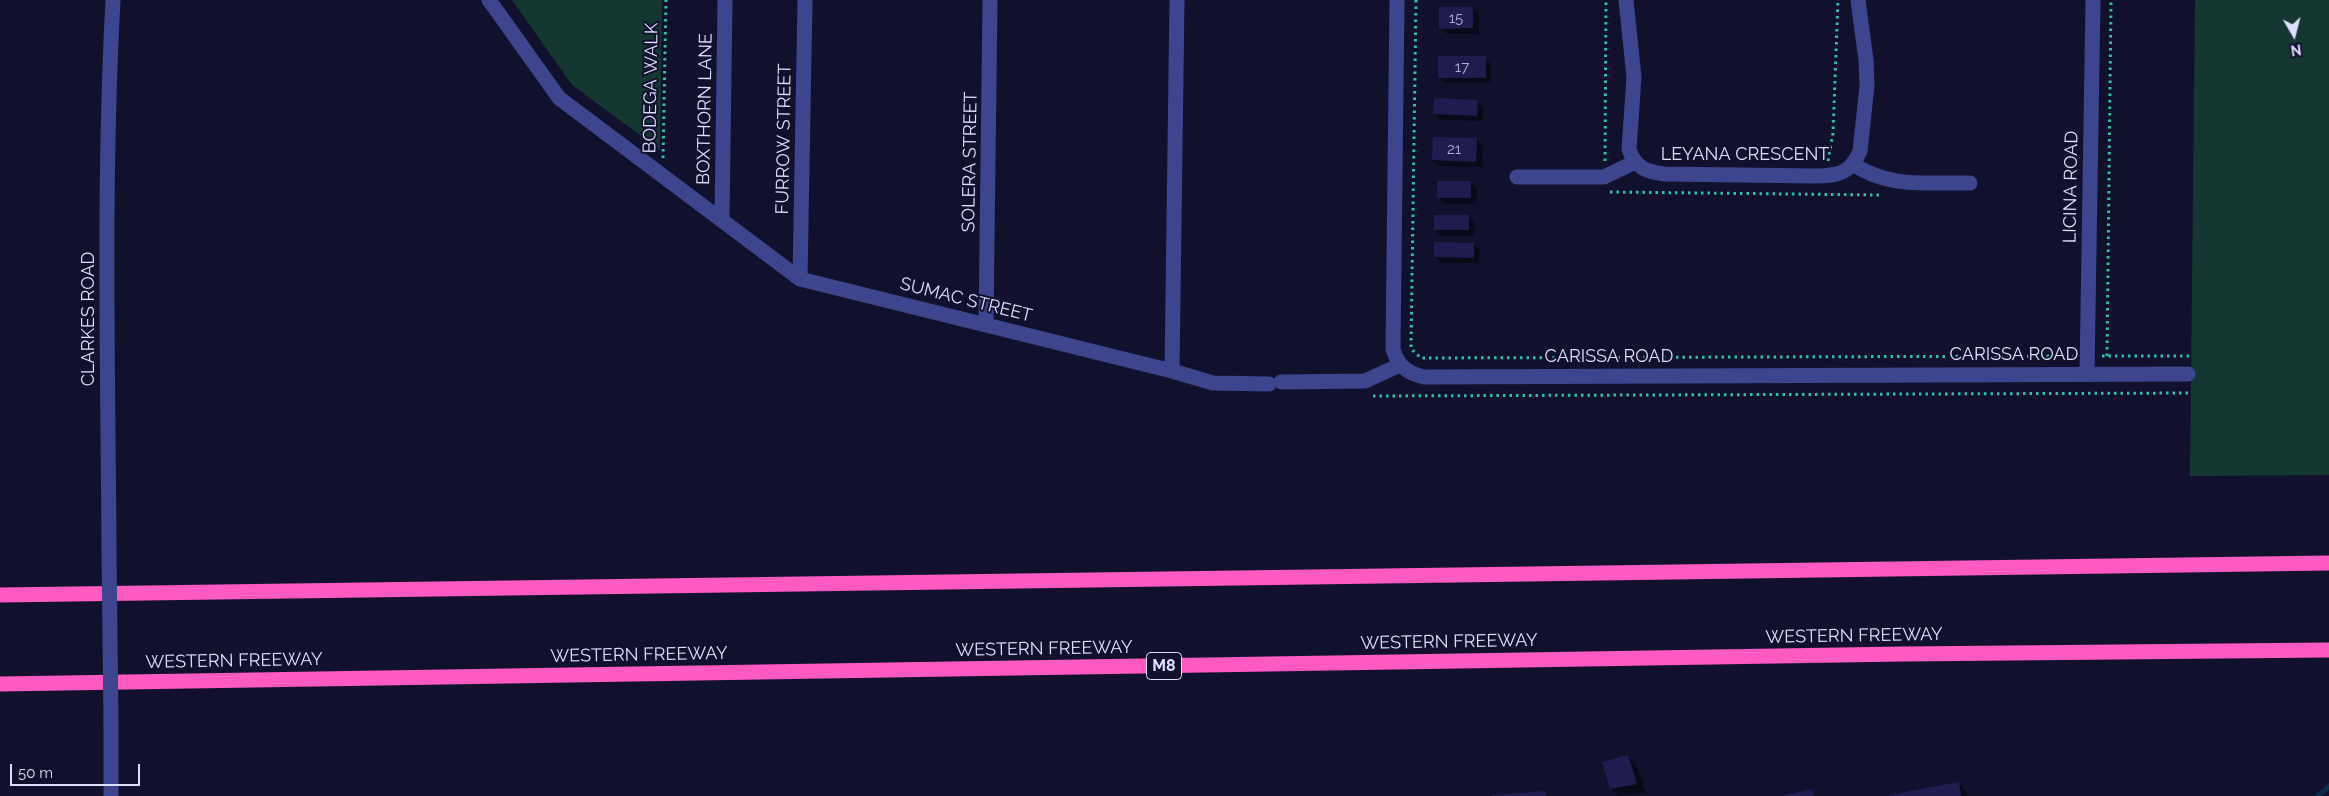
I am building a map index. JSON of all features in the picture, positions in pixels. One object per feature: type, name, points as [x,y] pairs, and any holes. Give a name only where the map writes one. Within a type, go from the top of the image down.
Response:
[{"type":"highway","points":[[0,595],[2329,563]]},
{"type":"highway","name":"WESTERN FREEWAY","points":[[0,684],[1893,654],[2329,650]]},
{"type":"street","name":"CLARKES ROAD","points":[[111,796],[107,266],[110,64],[113,0]]},
{"type":"street","name":"SUMAC STREET","points":[[489,0],[558,98],[800,278],[1172,370],[1213,383],[1365,381],[1400,365]]},
{"type":"street","name":"BOXTHORN LANE","points":[[722,219],[725,0]]},
{"type":"street","name":"FURROW STREET","points":[[800,278],[805,0]]},
{"type":"street","name":"SOLERA STREET","points":[[986,324],[990,0]]},
{"type":"street","points":[[1172,370],[1177,0]]},
{"type":"street","points":[[1397,0],[1393,349],[1400,365]]},
{"type":"street","name":"LEYANA CRESCENT","points":[[1626,0],[1634,77],[1628,149],[1640,168],[1650,172],[1665,174],[1816,176],[1842,173],[1853,164],[1860,151],[1867,86],[1866,60],[1858,0]]},
{"type":"street","name":"LICINA ROAD","points":[[2088,374],[2093,0]]},
{"type":"street","points":[[1517,177],[1604,177],[1635,162]]},
{"type":"street","points":[[1853,164],[1865,172],[1889,182],[1970,183]]},
{"type":"street","name":"CARISSA ROAD","points":[[1400,365],[1412,374],[1424,377],[2188,374]]},
{"type":"path","name":"BODEGA WALK","points":[[663,176],[666,0]]},
{"type":"path","points":[[1416,0],[1412,349],[1421,358],[2190,356]]},
{"type":"path","points":[[1606,0],[1604,192],[1883,195]]},
{"type":"path","points":[[1816,176],[1817,164],[1829,161],[1833,133],[1838,0]]},
{"type":"path","points":[[2107,356],[2112,0]]},
{"type":"path","points":[[1372,396],[2190,393]]},
{"type":"green space","points":[[512,0],[662,0],[660,150],[572,85]]},
{"type":"green space","points":[[2195,0],[2329,0],[2329,475],[2190,476]]},
{"type":"building","points":[[1439,7],[1473,7],[1473,28],[1439,29]]},
{"type":"building","points":[[1438,56],[1486,56],[1486,78],[1438,78]]},
{"type":"building","points":[[1434,98],[1478,100],[1477,116],[1433,114]]},
{"type":"building","points":[[1433,137],[1477,138],[1476,162],[1432,160]]},
{"type":"building","points":[[1437,181],[1471,181],[1471,198],[1437,198]]},
{"type":"building","points":[[1434,215],[1469,215],[1469,230],[1434,230]]},
{"type":"building","points":[[1434,242],[1474,243],[1474,258],[1434,257]]},
{"type":"building","points":[[1628,755],[1637,784],[1610,789],[1602,762]]},
{"type":"building","points":[[1959,782],[1961,796],[1889,796],[1889,795]]},
{"type":"building","points":[[1812,789],[1814,796],[1784,796],[1784,795]]},
{"type":"building","points":[[1546,791],[1546,796],[1492,796],[1492,795]]},
{"type":"waterway","points":[[2318,796],[2329,786]]}]
